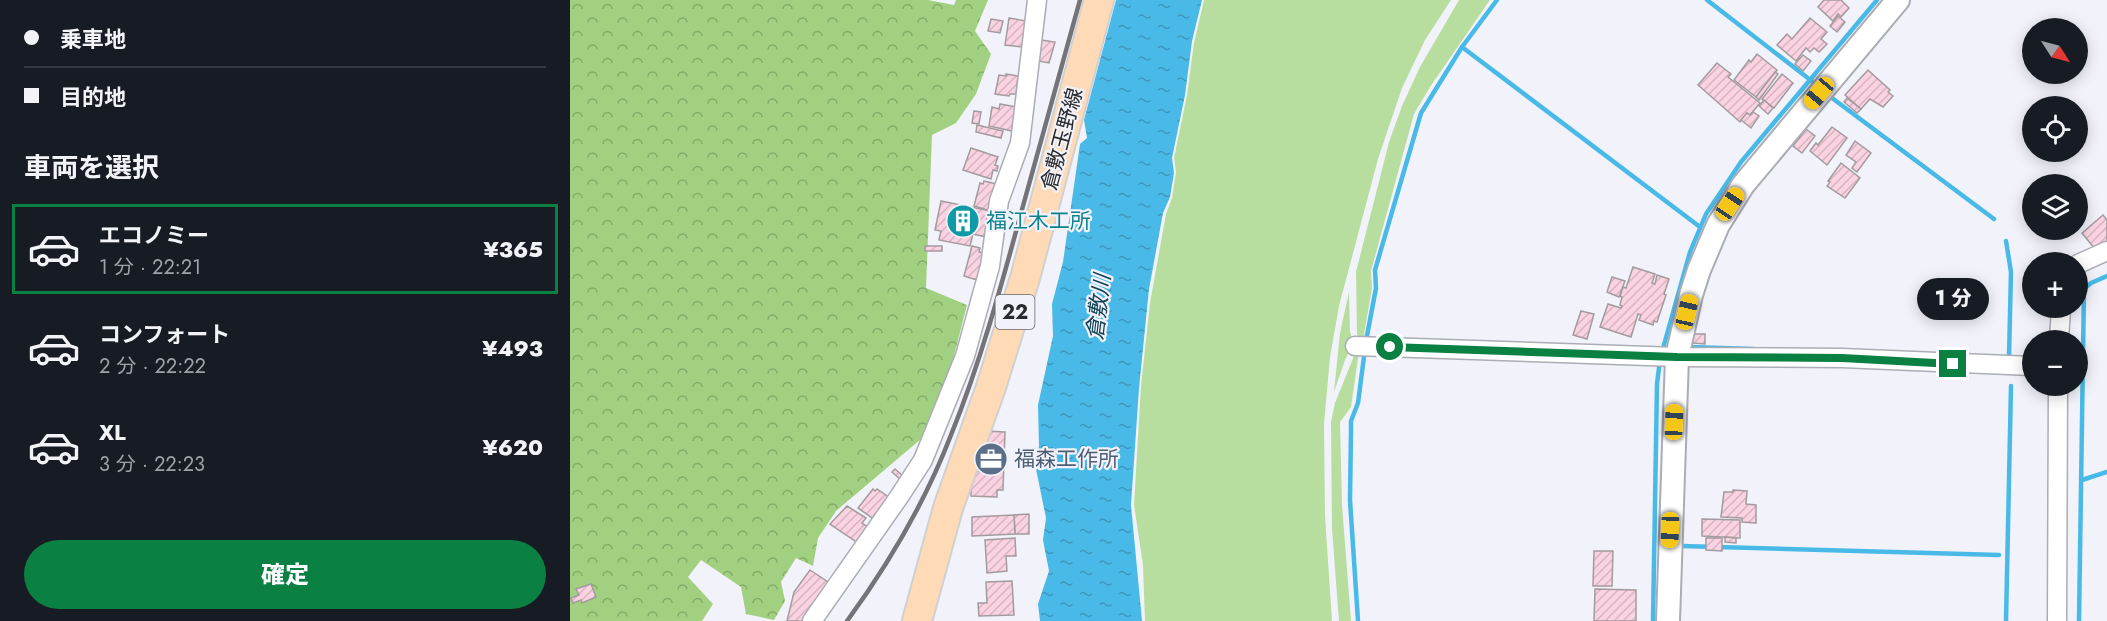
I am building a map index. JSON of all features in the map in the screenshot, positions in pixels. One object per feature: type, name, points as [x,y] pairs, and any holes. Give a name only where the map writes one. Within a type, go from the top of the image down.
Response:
[{"type":"main road","name":"倉敷玉野線","points":[[917,621],[948,507],[991,387],[1025,278],[1099,0]]},
{"type":"street","points":[[812,621],[923,460],[965,356],[990,266],[999,201],[1020,143],[1037,0]]},
{"type":"street","points":[[1668,621],[1666,356],[1708,246],[1730,204],[1757,167],[1898,0]]},
{"type":"street","points":[[2088,260],[2107,251]]},
{"type":"street","points":[[1362,346],[1666,356],[1842,358],[2022,366]]},
{"type":"street","points":[[2057,621],[2058,396]]},
{"type":"green space","points":[[570,0],[928,0],[954,5],[956,0],[988,0],[975,31],[991,54],[976,94],[956,123],[932,135],[926,288],[967,305],[949,375],[921,439],[836,511],[818,538],[813,566],[796,558],[781,582],[785,601],[774,620],[746,614],[741,587],[701,560],[688,577],[713,604],[702,621],[570,621]]},
{"type":"green space","points":[[1204,0],[1451,0],[1425,40],[1402,88],[1378,159],[1339,306],[1330,357],[1324,424],[1325,516],[1332,621],[1145,621],[1143,565],[1134,505],[1141,386],[1150,303],[1166,214],[1172,198],[1176,172],[1174,158],[1187,95],[1194,43]]},
{"type":"green space","points":[[1459,0],[1490,0],[1414,114],[1371,271],[1372,288],[1363,340],[1359,340],[1356,272],[1389,142],[1420,67]]},
{"type":"green space","points":[[1349,292],[1350,331],[1353,344],[1334,392],[1340,333]]},
{"type":"green space","points":[[1359,352],[1351,407],[1340,422],[1342,505],[1351,621],[1339,621],[1332,529],[1331,422],[1335,403],[1354,356]]},
{"type":"water","name":"倉敷川","points":[[1116,0],[1202,0],[1192,41],[1185,95],[1172,158],[1174,173],[1170,197],[1163,213],[1149,289],[1139,388],[1131,505],[1142,621],[1040,621],[1038,604],[1049,571],[1043,540],[1046,518],[1035,464],[1039,446],[1038,405],[1053,336],[1052,304],[1063,262],[1080,144],[1087,138],[1084,120]]},
{"type":"building","points":[[1824,0],[1841,0],[1849,8],[1841,17],[1838,14],[1833,21],[1818,7]]},
{"type":"building","points":[[1838,16],[1845,22],[1837,32],[1830,26]]},
{"type":"building","points":[[1009,18],[1026,21],[1022,47],[1005,45]]},
{"type":"building","points":[[1810,18],[1827,32],[1821,39],[1827,44],[1819,52],[1814,48],[1810,52],[1806,48],[1796,61],[1777,45],[1787,34],[1792,39]]},
{"type":"building","points":[[991,19],[1003,21],[1000,33],[988,31]]},
{"type":"building","points":[[1041,40],[1055,42],[1049,63],[1038,61]]},
{"type":"building","points":[[1757,54],[1777,70],[1756,97],[1734,80],[1749,60],[1751,62]]},
{"type":"building","points":[[1803,55],[1811,61],[1803,71],[1795,64]]},
{"type":"building","points":[[1717,63],[1731,74],[1728,77],[1760,103],[1750,115],[1747,113],[1740,122],[1698,85]]},
{"type":"building","points":[[1868,70],[1890,90],[1888,92],[1893,96],[1883,107],[1870,99],[1861,109],[1845,95]]},
{"type":"building","points":[[1775,72],[1778,74],[1759,100],[1756,97]]},
{"type":"building","points":[[1006,74],[1018,76],[1016,94],[1009,96],[995,94],[999,75],[1006,76]]},
{"type":"building","points":[[1782,74],[1793,83],[1774,108],[1762,99]]},
{"type":"building","points":[[1847,98],[1861,109],[1857,113],[1844,102]]},
{"type":"building","points":[[1764,100],[1773,108],[1768,114],[1759,106]]},
{"type":"building","points":[[1000,104],[1017,107],[1012,131],[989,126],[992,107],[999,109]]},
{"type":"building","points":[[974,111],[981,112],[979,124],[972,123]]},
{"type":"building","points":[[1753,112],[1759,116],[1751,128],[1741,120],[1747,113],[1750,115]]},
{"type":"building","points":[[977,125],[1003,131],[1001,138],[976,132]]},
{"type":"building","points":[[1832,127],[1847,138],[1827,165],[1810,151],[1816,143],[1818,145]]},
{"type":"building","points":[[1806,129],[1815,136],[1802,153],[1793,146]]},
{"type":"building","points":[[1855,141],[1871,153],[1857,172],[1852,168],[1856,162],[1846,155]]},
{"type":"building","points":[[971,148],[998,157],[995,165],[998,166],[997,171],[993,170],[991,179],[963,170]]},
{"type":"building","points":[[1841,163],[1860,178],[1845,198],[1827,186]]},
{"type":"building","points":[[984,181],[997,184],[991,211],[974,206],[980,183],[983,184]]},
{"type":"building","name":"福江木工所","points":[[941,201],[991,211],[986,237],[973,234],[970,246],[939,240],[941,231],[935,230]]},
{"type":"building","points":[[2103,215],[2107,220],[2107,243],[2095,249],[2088,240],[2088,228]]},
{"type":"building","points":[[925,246],[942,246],[942,251],[925,251]]},
{"type":"building","points":[[972,246],[980,248],[979,252],[984,253],[977,280],[964,276]]},
{"type":"building","points":[[1633,267],[1655,274],[1652,283],[1655,284],[1657,275],[1669,279],[1657,322],[1654,321],[1653,325],[1639,320],[1641,315],[1638,314],[1631,337],[1600,327],[1608,304],[1621,308],[1622,297],[1620,296],[1623,287],[1626,288]]},
{"type":"building","points":[[1612,277],[1625,281],[1619,297],[1607,292]]},
{"type":"building","points":[[1581,311],[1594,314],[1587,339],[1573,335]]},
{"type":"building","points":[[1693,334],[1705,334],[1705,344],[1693,343]]},
{"type":"building","name":"福森工作所","points":[[986,431],[1005,432],[1003,490],[997,490],[997,497],[971,496],[971,491],[966,491],[972,471],[990,471],[990,468],[974,468],[980,449],[985,450]]},
{"type":"building","points":[[895,469],[903,476],[900,479],[892,472]]},
{"type":"building","points":[[873,489],[875,491],[877,489],[890,498],[875,520],[858,508]]},
{"type":"building","points":[[1733,490],[1747,491],[1746,504],[1756,505],[1756,523],[1742,522],[1742,518],[1721,517],[1724,492],[1733,492]]},
{"type":"building","points":[[847,506],[866,518],[862,523],[869,528],[858,543],[830,524]]},
{"type":"building","points":[[1029,514],[1029,534],[1015,534],[1014,515]]},
{"type":"building","points":[[1014,515],[1015,534],[972,536],[972,517]]},
{"type":"building","points":[[1702,519],[1740,520],[1740,538],[1702,536]]},
{"type":"building","points":[[1725,537],[1736,538],[1736,543],[1725,542]]},
{"type":"building","points":[[1015,538],[1016,556],[1006,556],[1007,571],[987,573],[985,540]]},
{"type":"building","points":[[1706,538],[1722,538],[1722,551],[1706,550]]},
{"type":"building","points":[[1594,551],[1613,551],[1612,586],[1593,586]]},
{"type":"building","points":[[810,570],[831,584],[805,621],[787,621],[794,592]]},
{"type":"building","points":[[1012,581],[1014,615],[979,616],[978,603],[987,603],[986,582]]},
{"type":"building","points":[[591,584],[596,597],[582,603],[581,600],[573,603],[571,598],[579,595],[576,589]]},
{"type":"building","points":[[1595,589],[1636,590],[1636,621],[1594,621]]},
{"type":"waterway","points":[[1366,341],[1376,288],[1375,270],[1421,113],[1462,47],[1497,0]]},
{"type":"waterway","points":[[1707,0],[1813,82]]},
{"type":"waterway","points":[[1662,352],[1690,252],[1706,214],[1741,162],[1877,0]]},
{"type":"waterway","points":[[1462,47],[1700,227]]},
{"type":"waterway","points":[[1832,98],[1994,219]]},
{"type":"waterway","points":[[2005,357],[2009,357],[2011,272],[2006,241]]},
{"type":"waterway","points":[[2079,621],[2084,289],[2107,276]]},
{"type":"waterway","points":[[1689,347],[1754,349]]},
{"type":"waterway","points":[[1358,621],[1350,500],[1351,421],[1358,403],[1365,349]]},
{"type":"waterway","points":[[1653,621],[1657,384],[1660,360]]},
{"type":"waterway","points":[[2006,621],[2011,386]]},
{"type":"waterway","points":[[2082,480],[2107,472]]},
{"type":"waterway","points":[[1681,546],[1999,555]]},
{"type":"railway","points":[[847,621],[891,555],[918,508],[962,407],[999,293],[1080,0]]},
{"type":"place","name":"福江木工所","points":[[963,221]]},
{"type":"place","name":"福森工作所","points":[[991,459]]},
{"type":"route","points":[[1390,347],[1677,357],[1842,358],[1953,364]]}]
